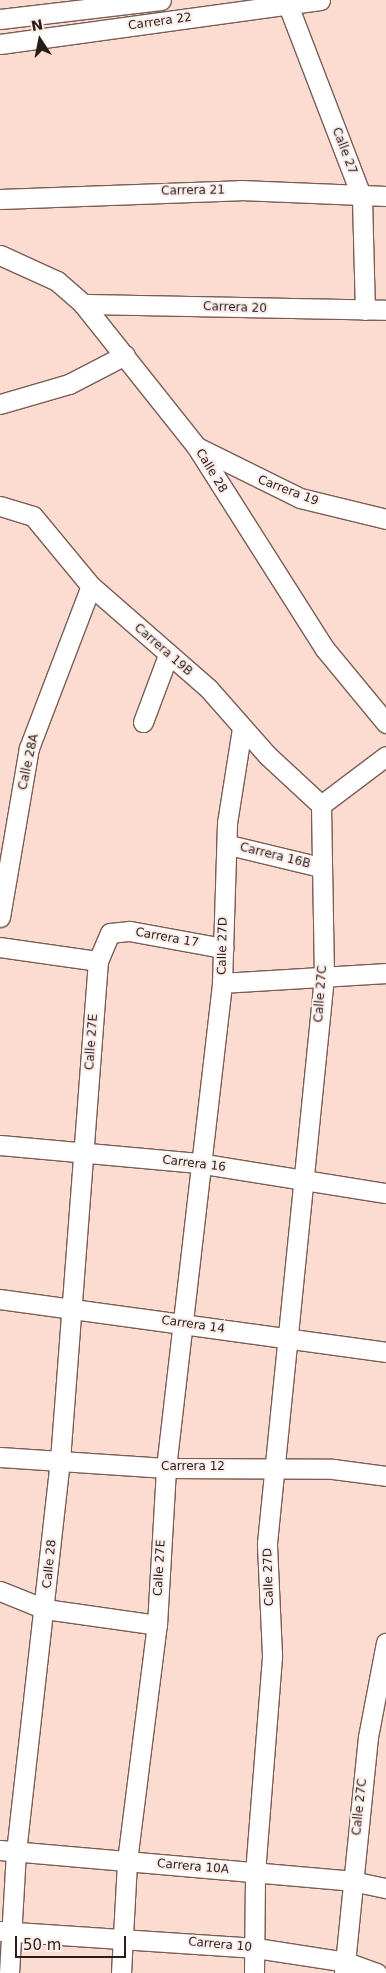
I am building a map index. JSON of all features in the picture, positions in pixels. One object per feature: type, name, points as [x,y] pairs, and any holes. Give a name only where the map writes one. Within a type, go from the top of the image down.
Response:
[{"type":"street","name":"Carrera 22","points":[[0,19],[161,0]]},
{"type":"street","name":"Carrera 22","points":[[0,44],[80,34],[287,2],[320,0]]},
{"type":"street","name":"Calle 27","points":[[287,2],[362,198],[366,310]]},
{"type":"street","points":[[76,11],[80,34]]},
{"type":"street","name":"Carrera 21","points":[[0,199],[240,190],[362,198],[386,196]]},
{"type":"street","name":"Calle 28","points":[[0,255],[57,281],[83,304],[196,446],[325,649],[386,723]]},
{"type":"street","name":"Carrera 20","points":[[83,304],[386,310]]},
{"type":"street","points":[[0,404],[69,384],[125,355]]},
{"type":"street","name":"Carrera 19","points":[[196,446],[300,498],[386,519]]},
{"type":"street","name":"Carrera 19B","points":[[0,506],[33,516],[91,586],[208,688],[242,728],[321,805]]},
{"type":"street","name":"Calle 28A","points":[[0,917],[29,748],[91,586]]},
{"type":"street","points":[[144,722],[168,655]]},
{"type":"street","name":"Calle 27D","points":[[198,1163],[222,983],[229,845],[227,823],[242,728]]},
{"type":"street","points":[[321,805],[386,756]]},
{"type":"street","name":"Calle 27C","points":[[302,1181],[324,977],[320,867],[321,805]]},
{"type":"street","name":"Carrera 16B","points":[[229,845],[320,867]]},
{"type":"street","name":"Carrera 17","points":[[110,933],[130,931],[223,948]]},
{"type":"street","name":"Calle 27E","points":[[85,1154],[98,961],[110,933]]},
{"type":"street","points":[[0,947],[98,961]]},
{"type":"street","points":[[222,983],[386,973]]},
{"type":"street","name":"Carrera 16","points":[[0,1145],[198,1163],[386,1193]]},
{"type":"street","name":"Calle 28","points":[[9,1973],[5,1931],[8,1851],[45,1609],[60,1460],[70,1310],[85,1154]]},
{"type":"street","name":"Calle 27E","points":[[122,1973],[126,1861],[157,1625],[166,1468],[198,1163]]},
{"type":"street","name":"Calle 27D","points":[[254,1973],[256,1948],[255,1873],[267,1750],[272,1655],[267,1543],[274,1466],[290,1340],[302,1181]]},
{"type":"street","name":"Carrera 14","points":[[0,1299],[70,1310],[182,1322],[290,1340],[386,1352]]},
{"type":"street","name":"Carrera 12","points":[[0,1457],[166,1468],[274,1466],[386,1476]]},
{"type":"street","points":[[0,1591],[45,1609],[157,1625]]},
{"type":"street","name":"Calle 27C","points":[[345,1968],[352,1881],[368,1737],[386,1643]]},
{"type":"street","name":"Carrera 10A","points":[[8,1851],[352,1881],[386,1888]]},
{"type":"street","name":"Carrera 10","points":[[5,1931],[123,1937],[256,1948],[345,1968],[377,1973]]}]
